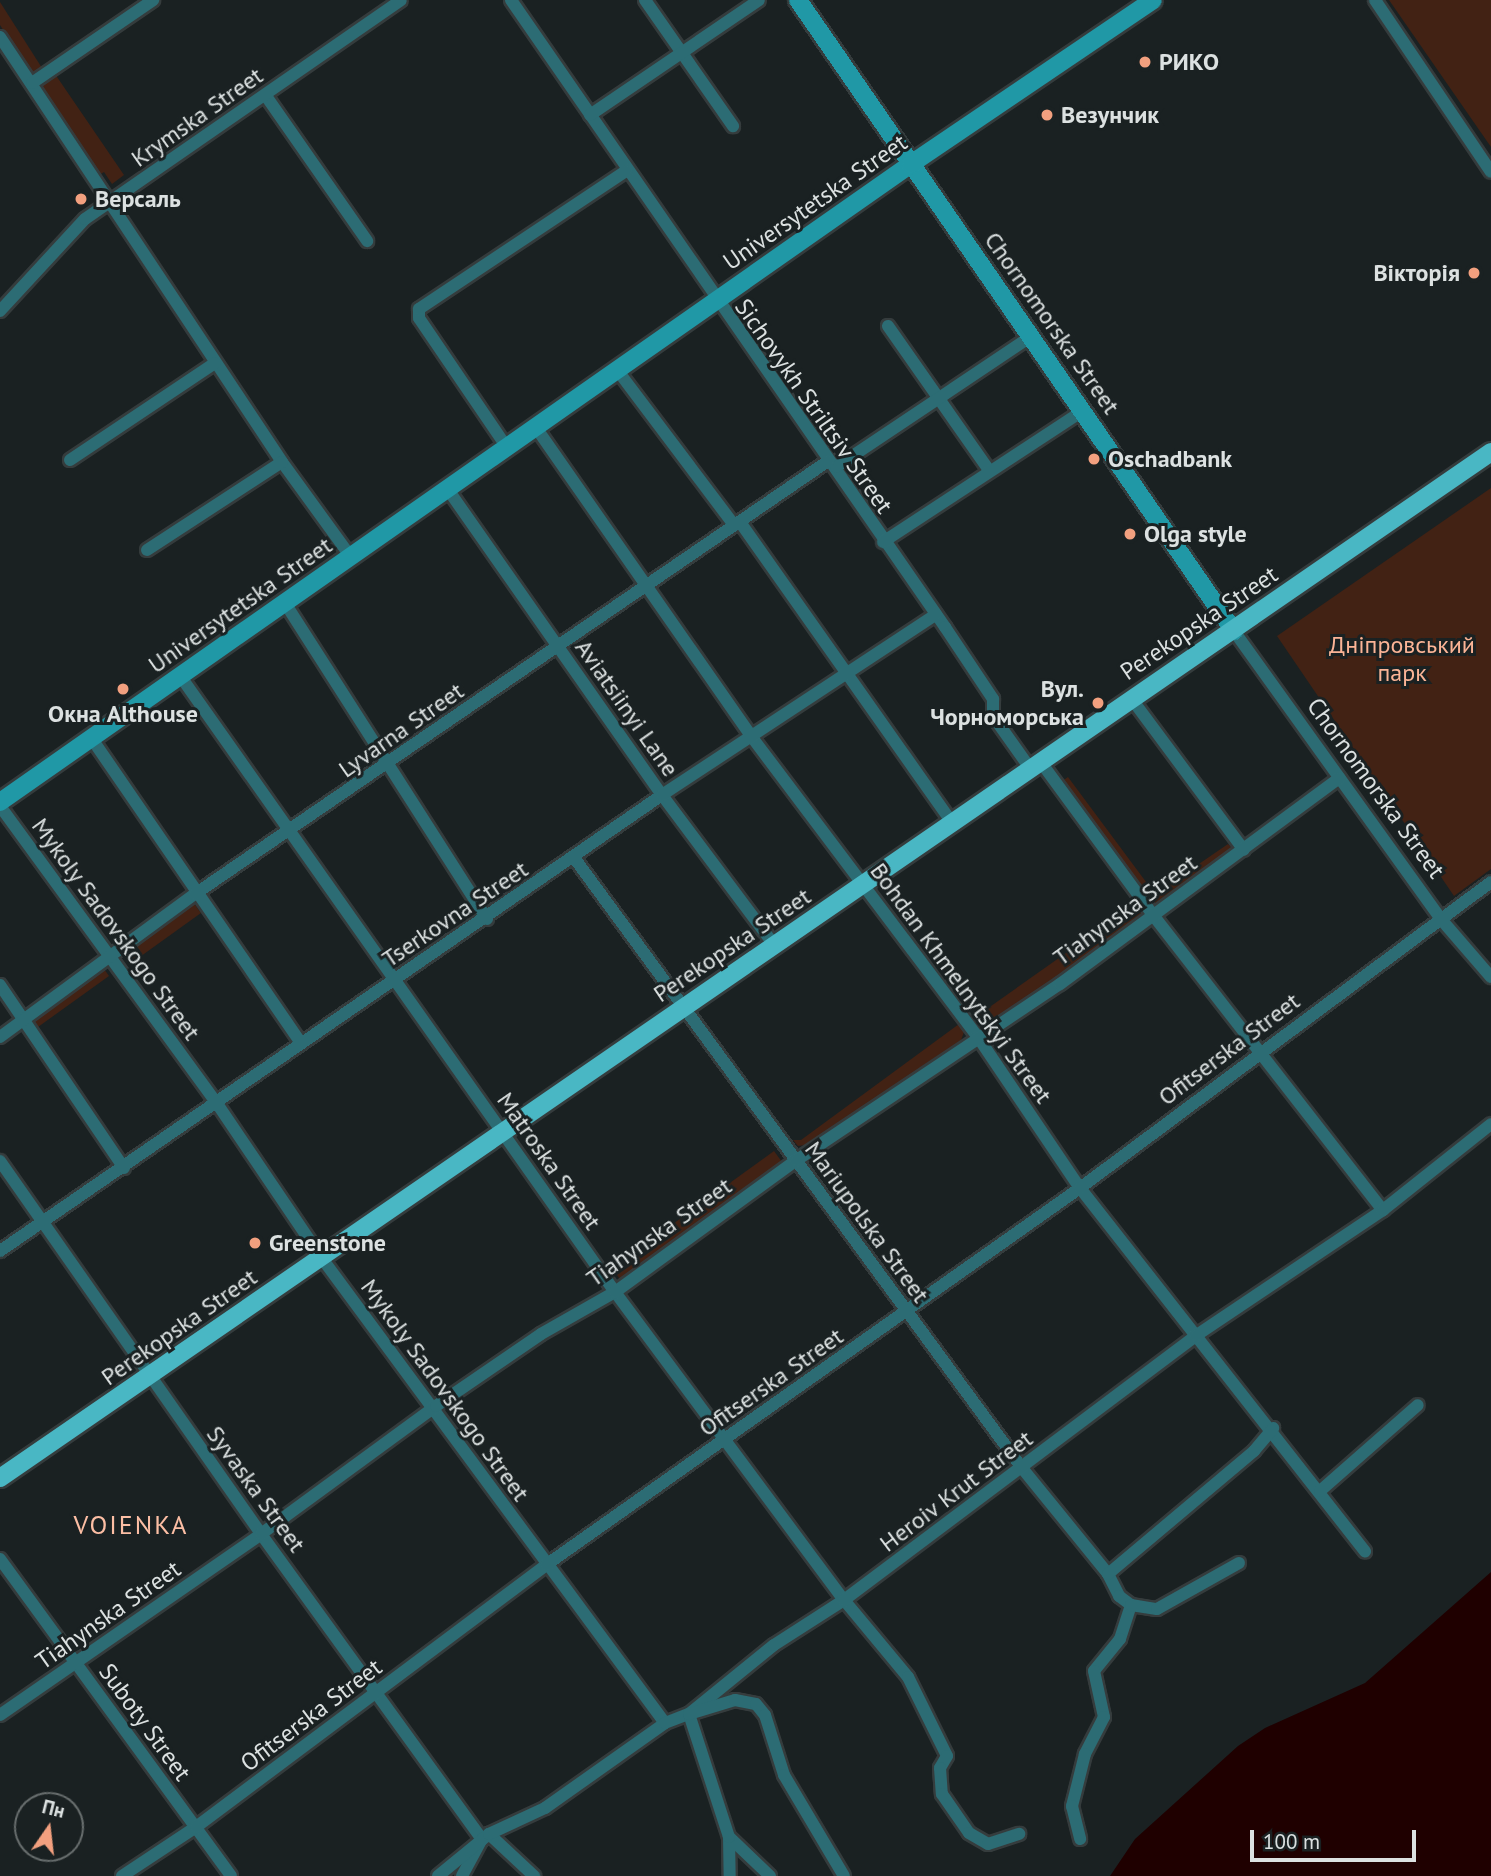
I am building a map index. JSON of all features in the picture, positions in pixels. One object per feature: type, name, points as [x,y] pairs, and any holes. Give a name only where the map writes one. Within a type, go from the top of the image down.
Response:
[{"type":"main road","name":"Perekopska Street","points":[[0,1478],[151,1377],[321,1257],[1491,452]]},
{"type":"street","points":[[32,83],[153,0]]},
{"type":"street","name":"Krymska Street","points":[[0,311],[85,219],[401,0]]},
{"type":"street","name":"Sichovykh Striltsiv Street","points":[[511,0],[716,303],[936,614],[993,699],[993,716],[1261,1050],[1383,1210]]},
{"type":"street","points":[[645,0],[733,126]]},
{"type":"street","points":[[590,115],[759,0]]},
{"type":"street","name":"Chornomorska Street","points":[[798,0],[1234,631],[1440,918],[1491,977]]},
{"type":"street","name":"Universytetska Street","points":[[0,804],[911,164],[1153,0]]},
{"type":"street","points":[[1375,0],[1491,172]]},
{"type":"street","points":[[0,37],[215,363],[351,557]]},
{"type":"street","points":[[265,96],[367,241]]},
{"type":"street","points":[[508,449],[419,318],[419,309],[626,171]]},
{"type":"street","points":[[888,326],[941,397],[989,470]]},
{"type":"street","name":"Lyvarna Street","points":[[0,1037],[195,894],[290,832],[644,585],[737,523],[941,397],[1030,337]]},
{"type":"street","points":[[70,460],[215,363]]},
{"type":"street","points":[[618,371],[737,523],[953,824]]},
{"type":"street","points":[[883,542],[1083,410]]},
{"type":"street","name":"Bohdan Khmelnytskyi Street","points":[[537,429],[751,736],[978,1037],[1080,1188],[1273,1428],[1365,1551]]},
{"type":"street","points":[[147,550],[282,462]]},
{"type":"street","name":"Aviatsiinyi Lane","points":[[449,491],[662,795],[775,946]]},
{"type":"street","points":[[285,603],[390,763],[487,919]]},
{"type":"street","name":"Tserkovna Street","points":[[0,1251],[218,1104],[301,1043],[575,859],[662,795],[936,614]]},
{"type":"street","name":"Matroska Street","points":[[181,677],[615,1292],[844,1600],[908,1677],[947,1756],[940,1768],[942,1794],[969,1833],[988,1844],[1019,1834]]},
{"type":"street","points":[[1131,698],[1244,850]]},
{"type":"street","points":[[92,739],[195,894],[301,1043]]},
{"type":"street","name":"Tiahynska Street","points":[[0,1715],[261,1534],[436,1406],[541,1334],[615,1292],[797,1160],[1153,915],[1339,778]]},
{"type":"street","name":"Mykoly Sadovskogo Street","points":[[0,804],[109,959],[218,1104],[321,1257],[436,1406],[546,1565],[665,1723]]},
{"type":"street","name":"Mariupolska Street","points":[[575,859],[1022,1468],[1108,1574],[1119,1597],[1131,1605]]},
{"type":"street","name":"Ofitserska Street","points":[[122,1876],[196,1827],[546,1565],[907,1313],[1080,1188],[1261,1050],[1491,882]]},
{"type":"street","points":[[0,985],[124,1168]]},
{"type":"street","name":"Heroiv Krut Street","points":[[438,1876],[486,1837],[545,1808],[665,1723],[689,1714],[774,1645],[844,1600],[1197,1335],[1383,1210],[1491,1124]]},
{"type":"street","name":"Syvaska Street","points":[[0,1161],[261,1534],[486,1837],[534,1876]]},
{"type":"street","points":[[1320,1492],[1418,1405]]},
{"type":"street","points":[[1108,1574],[1255,1451],[1273,1428]]},
{"type":"street","name":"Suboty Street","points":[[0,1559],[232,1876]]},
{"type":"street","points":[[1080,1839],[1072,1806],[1085,1754],[1104,1717],[1094,1671],[1120,1639],[1131,1605],[1157,1609],[1239,1563]]},
{"type":"street","points":[[730,1876],[729,1837],[689,1714],[735,1700],[756,1704],[765,1715],[784,1775],[844,1876]]},
{"type":"street","points":[[462,1876],[486,1837]]},
{"type":"street","points":[[729,1837],[770,1876]]},
{"type":"green space","points":[[1389,0],[1491,0],[1491,147]]},
{"type":"green space","points":[[0,2],[42,68],[32,75],[0,25]]},
{"type":"green space","points":[[55,74],[124,175],[112,184],[104,172],[99,175],[39,85]]},
{"type":"green space","name":"Дніпровський парк","points":[[1491,488],[1491,869],[1454,896],[1277,636]]},
{"type":"green space","points":[[1068,777],[1155,894],[1228,844],[1236,852],[1156,905],[1061,782]]},
{"type":"green space","points":[[193,902],[201,913],[130,964],[122,955]]},
{"type":"green space","points":[[1137,903],[1145,915],[1056,982],[982,1029],[974,1018]]},
{"type":"green space","points":[[104,969],[109,976],[38,1027],[33,1021]]},
{"type":"green space","points":[[959,1024],[964,1032],[960,1043],[813,1144],[798,1146],[793,1140],[801,1140]]},
{"type":"green space","points":[[774,1151],[782,1162],[622,1282],[612,1268]]},
{"type":"shaded area","points":[[1491,1572],[1491,1876],[1110,1876],[1135,1839],[1238,1746],[1265,1728],[1365,1683]]},
{"type":"place","name":"РИКО","points":[[1145,62]]},
{"type":"place","name":"Везунчик","points":[[1047,115]]},
{"type":"place","name":"Версаль","points":[[81,199]]},
{"type":"place","name":"Вікторія","points":[[1474,273]]},
{"type":"place","name":"Oschadbank","points":[[1094,459]]},
{"type":"place","name":"Olga style","points":[[1130,534]]},
{"type":"place","name":"Окна Althouse","points":[[123,689]]},
{"type":"place","name":"Вул. Чорноморська","points":[[1098,703]]},
{"type":"place","name":"Greenstone","points":[[255,1243]]},
{"type":"district","name":"VOIENKA","points":[[131,1525]]}]
